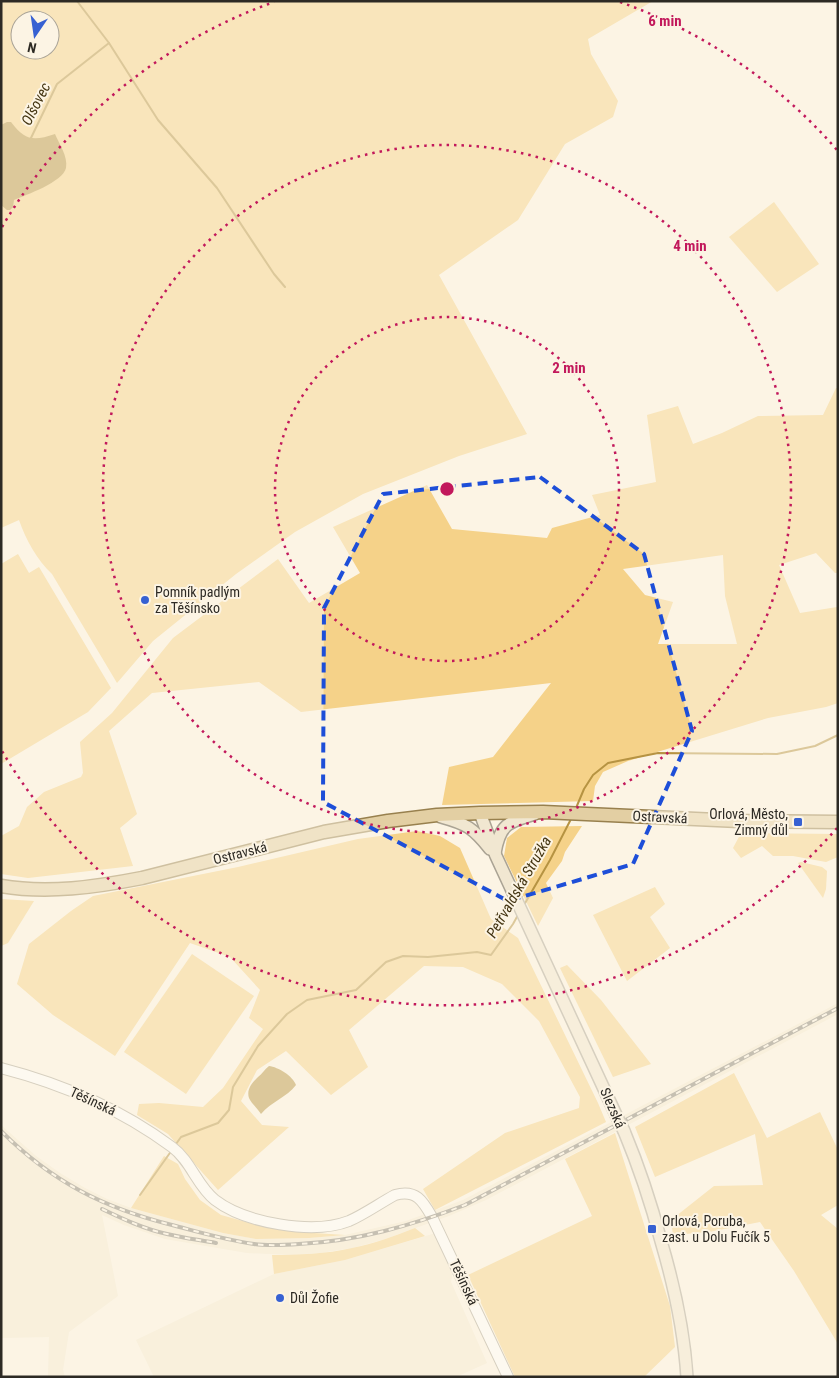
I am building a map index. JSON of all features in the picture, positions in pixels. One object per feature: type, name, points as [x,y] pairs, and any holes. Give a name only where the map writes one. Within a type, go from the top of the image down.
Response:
[{"type":"main road","name":"Ostravská","points":[[1,886],[59,890],[114,883],[142,878],[324,832],[436,815],[543,812],[740,821],[838,822]]},
{"type":"main road","points":[[495,855],[498,836],[508,824],[514,820],[543,812]]},
{"type":"main road","name":"Slezská","points":[[480,813],[495,855],[624,1131],[649,1198],[680,1316],[687,1377]]},
{"type":"main road","points":[[436,815],[469,826],[495,855]]},
{"type":"street","name":"Těšínská","points":[[1,1068],[49,1082],[117,1112],[166,1142],[177,1151],[186,1160],[204,1188],[214,1199],[255,1219],[275,1224],[324,1227],[349,1221],[395,1195],[402,1193],[410,1194],[422,1200],[432,1217],[508,1377]]},
{"type":"highlighted area","points":[[540,477],[644,554],[692,731],[633,864],[508,901],[323,802],[324,608],[383,494]]},
{"type":"shaded area","points":[[1,1],[653,1],[588,39],[591,54],[618,101],[613,117],[565,144],[518,220],[439,275],[527,434],[459,456],[363,494],[295,532],[236,574],[153,641],[117,683],[52,574],[32,549],[19,520],[1,528]]},
{"type":"shaded area","points":[[11,122],[21,133],[30,138],[41,138],[55,134],[66,164],[66,168],[58,178],[14,200],[13,207],[10,210],[1,205],[1,125]]},
{"type":"shaded area","points":[[774,202],[819,264],[777,292],[729,237]]},
{"type":"shaded area","points":[[836,388],[838,388],[838,573],[835,573],[816,553],[779,565],[800,613],[837,607],[838,703],[768,718],[628,761],[603,772],[595,786],[593,801],[442,805],[449,767],[493,757],[551,683],[301,712],[259,682],[152,693],[109,731],[137,814],[120,828],[133,866],[28,878],[1,874],[1,836],[19,826],[27,807],[44,792],[81,777],[83,773],[80,742],[112,713],[173,638],[278,559],[309,603],[360,573],[333,527],[427,485],[452,529],[547,538],[552,528],[600,515],[592,495],[656,482],[647,415],[678,406],[693,444],[758,416],[823,415]],"holes":[[[723,555],[725,596],[737,644],[658,644],[673,602],[645,595],[623,569]]]},
{"type":"shaded area","points":[[18,554],[29,573],[39,567],[111,688],[88,712],[1,764],[1,564]]},
{"type":"shaded area","points":[[582,826],[565,852],[562,861],[546,883],[553,898],[538,926],[504,856],[507,838],[521,827]]},
{"type":"shaded area","points":[[417,831],[440,836],[460,848],[491,919],[518,938],[606,1122],[435,1210],[423,1189],[505,1133],[579,1108],[580,1097],[539,1021],[502,984],[463,967],[424,966],[349,1030],[368,1067],[331,1095],[286,1051],[257,1070],[241,1101],[262,1125],[289,1127],[218,1190],[168,1134],[137,1115],[139,1104],[159,1103],[203,1107],[223,1088],[263,1029],[249,1018],[260,990],[230,957],[190,943],[115,1056],[53,1015],[17,984],[29,944],[93,896],[238,867],[358,839]]},
{"type":"shaded area","points":[[741,833],[838,834],[838,857],[826,862],[793,856],[773,856],[762,846],[741,858],[733,848]]},
{"type":"shaded area","points":[[798,863],[822,867],[827,871],[826,889],[823,898]]},
{"type":"shaded area","points":[[655,887],[665,904],[650,917],[670,948],[627,981],[593,915]]},
{"type":"shaded area","points":[[1,899],[34,901],[8,943],[1,946]]},
{"type":"shaded area","points":[[192,954],[254,996],[186,1094],[124,1052]]},
{"type":"shaded area","points":[[567,965],[601,1000],[651,1064],[613,1077],[560,968]]},
{"type":"shaded area","points":[[838,1003],[838,1014],[486,1200],[449,1216],[382,1240],[352,1248],[320,1253],[292,1255],[247,1253],[165,1239],[124,1225],[102,1215],[118,1296],[69,1332],[63,1370],[65,1377],[48,1377],[49,1337],[1,1338],[1,1125],[36,1156],[60,1173],[107,1199],[131,1208],[223,1233],[256,1239],[345,1235],[406,1221],[463,1200]]},
{"type":"shaded area","points":[[269,1066],[285,1072],[296,1085],[261,1114],[250,1100],[248,1092],[252,1083]]},
{"type":"shaded area","points":[[734,1073],[767,1138],[820,1112],[838,1150],[838,1205],[821,1215],[838,1229],[838,1344],[794,1271],[760,1222],[709,1232],[673,1235],[671,1220],[714,1186],[763,1185],[755,1134],[655,1177],[635,1127]]},
{"type":"shaded area","points":[[615,1133],[670,1306],[675,1347],[644,1377],[515,1377],[468,1275],[592,1216],[565,1159]]},
{"type":"shaded area","points":[[164,1156],[178,1164],[185,1179],[200,1200],[221,1215],[250,1223],[299,1232],[345,1235],[256,1239],[223,1233],[131,1208]]},
{"type":"shaded area","points":[[415,1228],[425,1236],[345,1260],[274,1274],[272,1255],[312,1254],[342,1250],[376,1242]]},
{"type":"shaded area","points":[[436,1233],[453,1269],[451,1282],[487,1363],[456,1377],[154,1377],[136,1340],[274,1274],[345,1260]]},
{"type":"waterway","name":"Olšovec","points":[[30,140],[57,84],[109,43],[77,1]]},
{"type":"waterway","points":[[109,43],[158,120],[217,188],[274,274],[285,287]]},
{"type":"waterway","name":"Petřvaldská Stružka","points":[[576,808],[584,789],[593,775],[608,763],[658,753],[777,754],[815,746],[838,735]]},
{"type":"waterway","name":"Petřvaldská Stružka","points":[[524,905],[571,819]]},
{"type":"waterway","name":"Petřvaldská Stružka","points":[[176,1144],[181,1137],[218,1123],[229,1110],[233,1087],[258,1046],[287,1014],[307,1000],[356,990],[386,962],[403,956],[428,957],[477,952],[491,955],[518,915]]},
{"type":"waterway","name":"Petřvaldská Stružka","points":[[140,1195],[172,1150]]},
{"type":"railway","points":[[1,1131],[40,1165],[80,1191],[147,1218],[213,1236],[254,1244],[288,1245],[342,1240],[404,1226],[465,1205],[838,1008]]},
{"type":"railway","points":[[102,1209],[158,1232],[216,1243]]},
{"type":"place","name":"Pomník padlým za Těšínsko","points":[[145,600]]},
{"type":"place","name":"Orlová, Město, Zimný důl","points":[[798,822]]},
{"type":"place","name":"Orlová, Poruba, zast. u Dolu Fučík 5","points":[[652,1229]]},
{"type":"place","name":"Důl Žofie","points":[[280,1298]]}]
